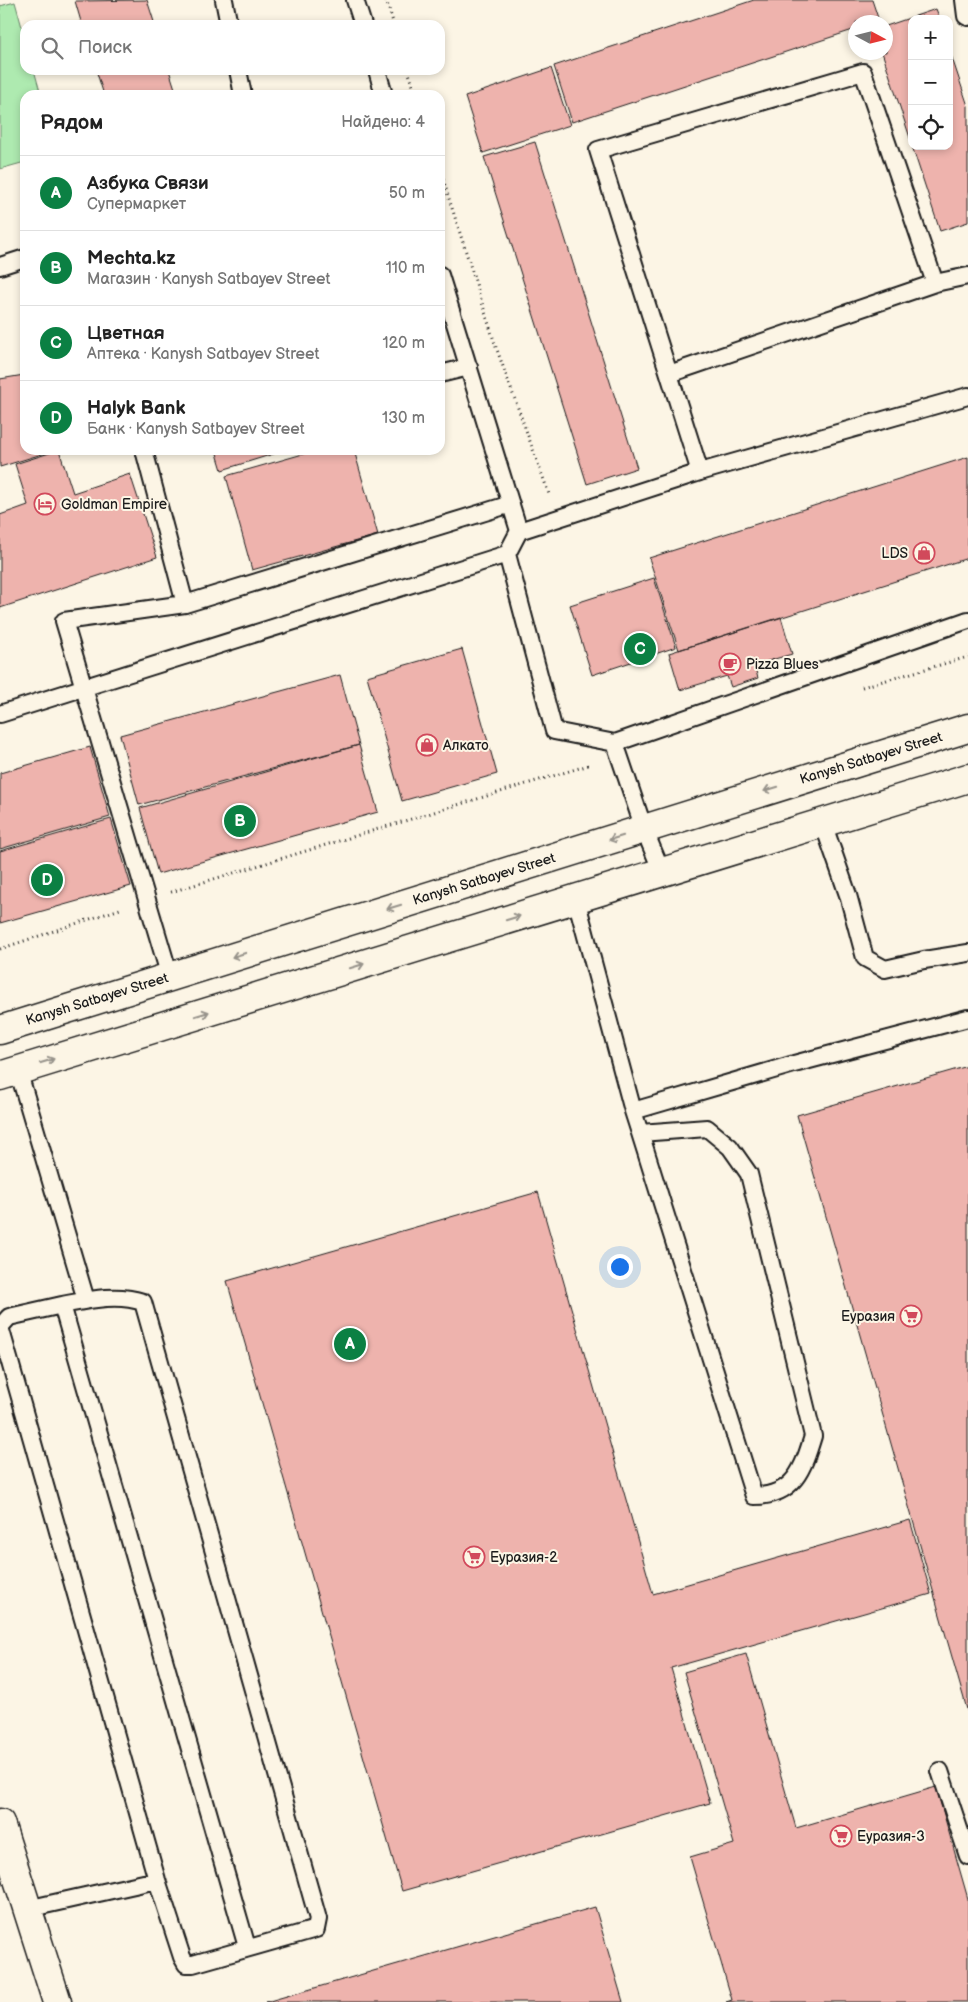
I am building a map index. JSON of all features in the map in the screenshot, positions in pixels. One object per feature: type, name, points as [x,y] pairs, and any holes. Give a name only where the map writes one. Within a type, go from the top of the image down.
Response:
[{"type":"main road","name":"Kanysh Satbayev Street","points":[[0,1030],[968,728]]},
{"type":"main road","points":[[9,1073],[968,778]]},
{"type":"main road","points":[[0,1823],[56,2002]]},
{"type":"lane","points":[[224,0],[228,20]]},
{"type":"lane","points":[[355,0],[361,20]]},
{"type":"lane","points":[[964,0],[966,16],[968,17]]},
{"type":"lane","points":[[700,472],[598,150],[863,72],[935,283]]},
{"type":"lane","points":[[239,75],[242,90]]},
{"type":"lane","points":[[378,75],[383,90]]},
{"type":"lane","points":[[0,266],[20,260]]},
{"type":"lane","points":[[669,374],[935,283],[968,276]]},
{"type":"lane","points":[[445,291],[519,531]]},
{"type":"lane","points":[[445,373],[469,367]]},
{"type":"lane","points":[[968,396],[700,472],[519,531],[507,554],[554,731],[617,750],[968,620]]},
{"type":"lane","points":[[145,455],[185,604]]},
{"type":"lane","points":[[170,977],[64,621],[185,604],[511,504]]},
{"type":"lane","points":[[0,714],[507,554]]},
{"type":"lane","points":[[617,750],[644,829],[662,872]]},
{"type":"lane","points":[[823,823],[848,895],[865,958],[885,969],[968,953]]},
{"type":"lane","points":[[576,899],[633,1111],[754,1496],[767,1496],[787,1487],[804,1466],[813,1436],[749,1174],[730,1147],[707,1128],[640,1133]]},
{"type":"lane","points":[[633,1111],[794,1064],[968,1018]]},
{"type":"lane","points":[[9,1073],[86,1300]]},
{"type":"lane","points":[[129,1297],[143,1302],[318,1919],[316,1929],[247,1947],[193,1964],[186,1964],[157,1880],[0,1327],[9,1317],[86,1300],[129,1297]]},
{"type":"lane","points":[[62,1305],[247,1947]]},
{"type":"lane","points":[[940,1770],[968,1856]]},
{"type":"lane","points":[[27,1909],[157,1880]]},
{"type":"path","points":[[386,0],[392,20]]},
{"type":"path","points":[[410,75],[414,90]]},
{"type":"path","points":[[445,186],[496,347],[558,518]]},
{"type":"path","points":[[856,689],[968,657]]},
{"type":"path","points":[[0,949],[147,899],[617,750]]},
{"type":"green space","points":[[15,2],[20,20],[20,75],[35,75],[40,90],[20,90],[20,163],[0,169],[0,6]]},
{"type":"building","points":[[147,0],[153,20],[81,20],[75,1]]},
{"type":"building","points":[[754,0],[872,0],[877,15],[848,15],[848,32],[572,122],[554,66]]},
{"type":"building","points":[[936,9],[938,15],[918,15]]},
{"type":"building","points":[[908,19],[908,132],[885,60],[893,60],[893,24]]},
{"type":"building","points":[[953,61],[968,106],[968,222],[940,231],[913,150],[953,150]]},
{"type":"building","points":[[551,68],[570,125],[483,153],[465,97]]},
{"type":"building","points":[[98,75],[171,75],[175,90],[102,90]]},
{"type":"building","points":[[535,142],[637,468],[587,484],[484,157]]},
{"type":"building","points":[[20,376],[20,455],[39,455],[0,467],[0,379]]},
{"type":"building","points":[[43,455],[61,455],[73,493],[130,474],[157,557],[0,608],[0,515],[28,505],[15,464]]},
{"type":"building","points":[[218,455],[270,455],[222,470]]},
{"type":"building","points":[[300,455],[355,455],[378,535],[252,570],[226,476]]},
{"type":"building","points":[[968,457],[968,558],[679,650],[649,558]]},
{"type":"building","points":[[654,578],[676,647],[592,675],[570,605]]},
{"type":"building","points":[[781,617],[792,654],[754,665],[758,678],[731,687],[727,676],[680,690],[669,653]]},
{"type":"building","points":[[462,649],[497,774],[402,801],[367,676]]},
{"type":"building","points":[[340,675],[359,745],[139,805],[120,735]]},
{"type":"building","points":[[359,745],[378,812],[158,874],[140,808]]},
{"type":"building","points":[[90,747],[110,817],[0,849],[0,773]]},
{"type":"building","points":[[111,819],[131,886],[0,923],[0,851]]},
{"type":"building","name":"Еуразия","points":[[968,1066],[968,1713],[797,1115]]},
{"type":"building","name":"Еуразия-2","points":[[538,1192],[653,1594],[910,1520],[931,1594],[671,1668],[710,1803],[402,1891],[227,1281]]},
{"type":"building","name":"Еуразия-3","points":[[746,1654],[796,1828],[936,1787],[968,1899],[968,2002],[726,2002],[732,2000],[690,1857],[734,1844],[684,1672]]},
{"type":"building","points":[[595,1907],[623,2002],[266,2002]]},
{"type":"place","name":"Goldman Empire","points":[[45,504]]},
{"type":"place","name":"LDS","points":[[924,553]]},
{"type":"place","name":"Цветная","points":[[640,649]]},
{"type":"place","name":"Pizza Blues","points":[[730,664]]},
{"type":"place","name":"Алкато","points":[[427,745]]},
{"type":"place","name":"Mechta.kz","points":[[240,821]]},
{"type":"place","name":"Halyk Bank","points":[[47,880]]},
{"type":"place","name":"Еуразия","points":[[911,1316]]},
{"type":"place","name":"Азбука Связи","points":[[350,1344]]},
{"type":"place","name":"Еуразия-2","points":[[474,1557]]},
{"type":"place","name":"Еуразия-3","points":[[841,1836]]}]
